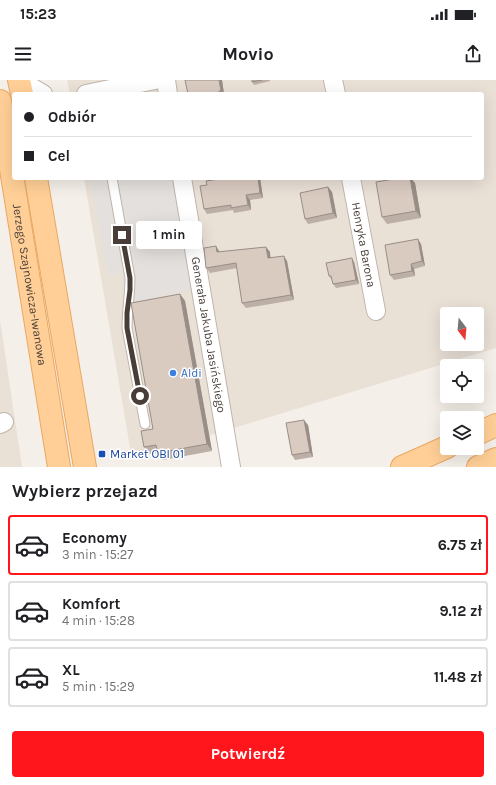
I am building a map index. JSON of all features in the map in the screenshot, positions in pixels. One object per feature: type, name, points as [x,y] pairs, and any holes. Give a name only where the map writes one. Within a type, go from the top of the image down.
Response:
[{"type":"main road","points":[[19,80],[22,92]]},
{"type":"main road","name":"Jerzego Szajnowicza-Iwanowa","points":[[0,102],[12,176]]},
{"type":"main road","name":"Jerzego Szajnowicza-Iwanowa","points":[[13,180],[59,467]]},
{"type":"main road","name":"Jerzego Szajnowicza-Iwanowa","points":[[36,180],[85,467]]},
{"type":"main road","points":[[484,431],[496,425]]},
{"type":"main road","points":[[402,467],[440,450]]},
{"type":"main road","points":[[478,467],[496,459]]},
{"type":"street","points":[[19,80],[40,92]]},
{"type":"street","points":[[93,90],[154,80]]},
{"type":"street","points":[[166,80],[168,92]]},
{"type":"street","points":[[333,80],[336,92]]},
{"type":"street","name":"Generała Jakuba Jasińskiego","points":[[182,180],[231,467]]},
{"type":"street","name":"Henryka Barona","points":[[352,180],[376,311]]},
{"type":"lane","points":[[112,180],[130,278],[127,328],[145,424]]},
{"type":"shaded area","points":[[67,80],[496,80],[496,348],[460,359],[440,359],[440,365],[132,459],[84,180],[484,180],[484,92],[70,92]]},
{"type":"shaded area","points":[[90,180],[172,180],[193,290],[127,303],[122,273],[108,275]]},
{"type":"shaded area","points":[[0,320],[22,467],[0,467]]},
{"type":"building","points":[[185,80],[219,80],[221,91],[219,92],[188,92]]},
{"type":"building","points":[[258,180],[260,193],[246,195],[248,205],[231,208],[231,205],[204,209],[200,186],[207,185],[206,181]]},
{"type":"building","points":[[388,180],[410,180],[416,211],[382,217],[376,182]]},
{"type":"building","points":[[328,187],[333,213],[305,219],[300,193]]},
{"type":"building","points":[[418,239],[422,261],[411,264],[412,271],[390,275],[385,245]]},
{"type":"building","points":[[216,246],[217,252],[266,247],[268,258],[284,256],[291,295],[242,303],[236,263],[206,268],[204,248]]},
{"type":"building","points":[[352,258],[356,280],[333,284],[331,276],[329,276],[326,263]]},
{"type":"building","name":"Aldi","points":[[180,294],[207,444],[158,453],[156,445],[144,447],[141,431],[153,429],[131,303]]},
{"type":"building","points":[[304,420],[310,452],[292,455],[286,423]]},
{"type":"place","name":"Aldi","points":[[173,373]]},
{"type":"place","name":"Market OBI 01","points":[[102,454]]},
{"type":"route","points":[[122,235],[130,278],[127,328],[140,396]]}]
